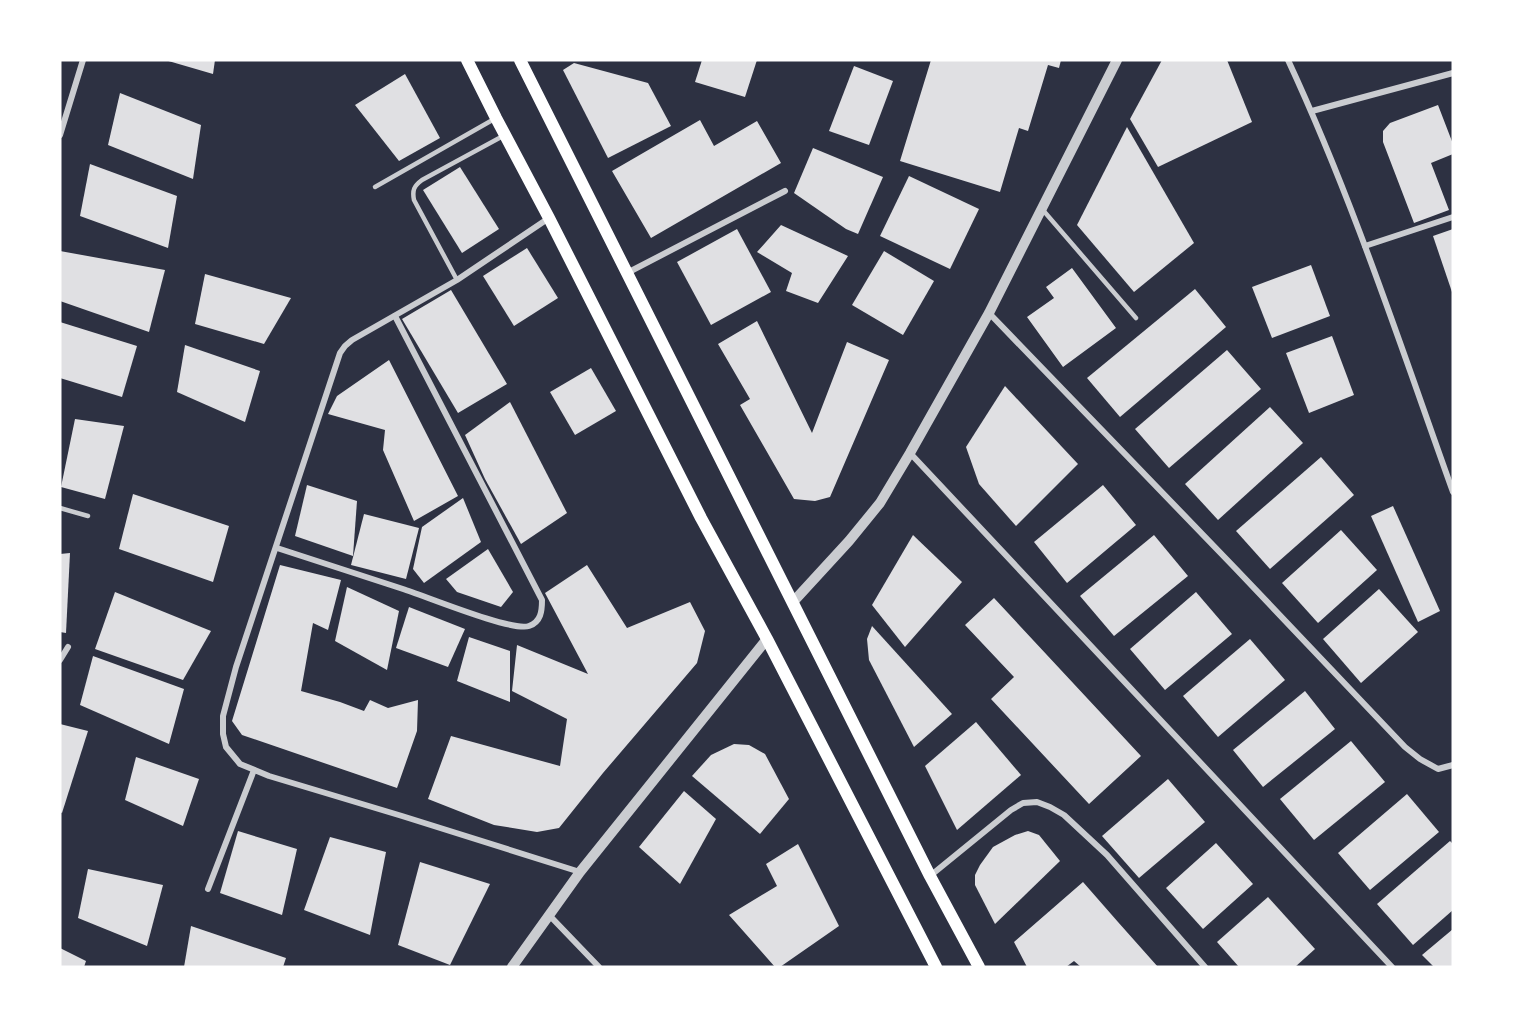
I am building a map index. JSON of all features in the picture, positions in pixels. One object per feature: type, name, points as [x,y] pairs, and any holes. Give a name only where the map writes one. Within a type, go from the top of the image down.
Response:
[{"type":"main road","points":[[467,60],[701,518],[767,639],[936,967]]},
{"type":"main road","points":[[520,60],[930,876],[979,967]]},
{"type":"street","points":[[60,135],[83,60]]},
{"type":"street","points":[[793,602],[843,548],[874,510],[910,453],[989,313],[1116,60]]},
{"type":"street","points":[[1288,60],[1312,111],[1365,246],[1453,492]]},
{"type":"street","points":[[1312,111],[1453,73]]},
{"type":"street","points":[[627,273],[785,191]]},
{"type":"street","points":[[1365,246],[1453,217]]},
{"type":"street","points":[[549,218],[457,279],[352,340],[340,353],[236,667],[223,716],[223,734],[226,747],[240,764],[269,776],[580,872]]},
{"type":"street","points":[[989,313],[1405,747],[1438,769],[1453,765]]},
{"type":"street","points":[[277,548],[403,588],[500,623],[522,627],[531,626],[542,613],[542,600],[395,316]]},
{"type":"street","points":[[910,453],[1392,967]]},
{"type":"street","points":[[512,967],[580,872],[767,639]]},
{"type":"street","points":[[60,660],[68,647]]},
{"type":"street","points":[[208,889],[254,770]]},
{"type":"street","points":[[930,876],[1011,810],[1023,803],[1037,802],[1064,815],[1107,855],[1205,967]]},
{"type":"street","points":[[550,916],[599,967]]},
{"type":"lane","points":[[375,187],[496,118]]},
{"type":"lane","points":[[457,279],[412,194],[414,188],[422,180],[505,134]]},
{"type":"lane","points":[[1041,208],[1136,318]]},
{"type":"lane","points":[[60,508],[88,516]]},
{"type":"building","points":[[165,60],[215,60],[213,74]]},
{"type":"building","points":[[702,60],[757,60],[745,97],[695,82]]},
{"type":"building","points":[[931,60],[1061,60],[1059,68],[1048,65],[1028,131],[1019,128],[1000,192],[900,161]]},
{"type":"building","points":[[1162,60],[1227,60],[1252,122],[1158,167],[1130,119]]},
{"type":"building","points":[[574,63],[648,83],[671,126],[608,158],[563,70]]},
{"type":"building","points":[[854,66],[893,81],[869,145],[829,131]]},
{"type":"building","points":[[405,74],[440,138],[399,161],[355,105]]},
{"type":"building","points":[[120,93],[201,125],[193,179],[108,145]]},
{"type":"building","points":[[1438,105],[1453,144],[1453,154],[1431,163],[1449,210],[1414,223],[1383,142],[1383,131],[1390,123]]},
{"type":"building","points":[[700,120],[714,146],[757,121],[781,163],[651,238],[612,171]]},
{"type":"building","points":[[1127,127],[1194,243],[1134,292],[1077,225]]},
{"type":"building","points":[[813,148],[883,177],[858,234],[846,229],[794,193]]},
{"type":"building","points":[[90,164],[177,196],[168,248],[80,216]]},
{"type":"building","points":[[460,167],[499,229],[462,253],[423,190]]},
{"type":"building","points":[[909,176],[979,209],[950,269],[880,236]]},
{"type":"building","points":[[781,225],[848,256],[818,303],[786,291],[792,273],[757,252]]},
{"type":"building","points":[[737,229],[771,292],[711,325],[677,262]]},
{"type":"building","points":[[1453,229],[1453,295],[1433,236]]},
{"type":"building","points":[[527,248],[558,298],[514,326],[483,276]]},
{"type":"building","points":[[60,251],[165,270],[149,332],[60,301]]},
{"type":"building","points":[[884,251],[934,281],[903,335],[852,305]]},
{"type":"building","points":[[1311,265],[1330,316],[1272,338],[1252,287]]},
{"type":"building","points":[[1072,268],[1116,328],[1063,367],[1027,317],[1054,298],[1046,287]]},
{"type":"building","points":[[205,274],[291,298],[264,344],[195,324]]},
{"type":"building","points":[[1195,289],[1226,327],[1120,417],[1087,378]]},
{"type":"building","points":[[451,290],[507,384],[458,413],[402,319]]},
{"type":"building","points":[[757,321],[812,433],[847,342],[889,360],[830,497],[815,501],[794,499],[740,405],[750,399],[718,344]]},
{"type":"building","points":[[60,322],[137,346],[122,397],[60,378]]},
{"type":"building","points":[[1332,336],[1354,395],[1309,413],[1286,353]]},
{"type":"building","points":[[185,345],[260,371],[245,422],[177,392]]},
{"type":"building","points":[[1227,350],[1261,389],[1169,468],[1135,429]]},
{"type":"building","points":[[389,360],[458,496],[414,521],[383,450],[385,430],[328,414],[337,396]]},
{"type":"building","points":[[591,368],[616,411],[575,435],[550,392]]},
{"type":"building","points":[[1005,386],[1078,464],[1016,526],[979,484],[966,447]]},
{"type":"building","points":[[510,402],[567,513],[521,544],[485,479],[465,435]]},
{"type":"building","points":[[1270,407],[1303,443],[1218,520],[1185,484]]},
{"type":"building","points":[[75,419],[124,426],[105,499],[61,487]]},
{"type":"building","points":[[1321,457],[1354,495],[1270,569],[1236,531]]},
{"type":"building","points":[[307,485],[357,501],[353,556],[295,536]]},
{"type":"building","points":[[1103,485],[1136,525],[1067,583],[1034,542]]},
{"type":"building","points":[[133,494],[229,526],[213,582],[119,549]]},
{"type":"building","points":[[463,498],[481,542],[424,583],[413,569],[422,527]]},
{"type":"building","points":[[1393,506],[1440,611],[1418,622],[1371,516]]},
{"type":"building","points":[[364,514],[419,528],[406,579],[351,565]]},
{"type":"building","points":[[1341,530],[1377,570],[1318,623],[1282,583]]},
{"type":"building","points":[[913,535],[962,582],[905,647],[872,605]]},
{"type":"building","points":[[1154,535],[1188,576],[1114,636],[1080,596]]},
{"type":"building","points":[[488,549],[513,592],[501,607],[457,592],[446,579]]},
{"type":"building","points":[[70,553],[66,633],[60,632],[60,554]]},
{"type":"building","points":[[280,565],[341,580],[328,630],[313,623],[301,691],[364,711],[370,700],[388,708],[418,700],[417,731],[397,788],[242,735],[232,721]]},
{"type":"building","points":[[587,565],[627,628],[690,602],[705,631],[697,663],[559,828],[537,832],[494,825],[428,799],[451,736],[560,766],[567,719],[512,691],[517,645],[588,674],[545,593]]},
{"type":"building","points":[[347,587],[399,611],[387,670],[335,641]]},
{"type":"building","points":[[1379,589],[1418,632],[1361,683],[1323,639]]},
{"type":"building","points":[[115,592],[211,631],[183,680],[95,649]]},
{"type":"building","points":[[1196,592],[1232,634],[1165,690],[1130,649]]},
{"type":"building","points":[[994,598],[1141,756],[1089,804],[991,699],[1014,677],[965,625]]},
{"type":"building","points":[[409,607],[465,629],[448,667],[396,648]]},
{"type":"building","points":[[872,626],[952,714],[914,747],[869,660],[867,639]]},
{"type":"building","points":[[469,637],[510,651],[510,702],[457,681]]},
{"type":"building","points":[[1250,639],[1285,680],[1218,737],[1183,696]]},
{"type":"building","points":[[93,656],[184,689],[169,744],[80,705]]},
{"type":"building","points":[[1305,691],[1335,729],[1263,787],[1233,750]]},
{"type":"building","points":[[976,722],[1021,775],[957,830],[925,766]]},
{"type":"building","points":[[60,724],[88,731],[62,813],[60,812]]},
{"type":"building","points":[[1351,741],[1385,782],[1314,840],[1280,799]]},
{"type":"building","points":[[734,744],[749,745],[765,754],[789,799],[760,834],[692,776],[711,755]]},
{"type":"building","points":[[136,757],[199,779],[183,826],[125,800]]},
{"type":"building","points":[[1168,779],[1205,822],[1139,878],[1102,836]]},
{"type":"building","points":[[684,791],[716,819],[680,884],[639,847]]},
{"type":"building","points":[[1407,794],[1439,832],[1370,890],[1338,853]]},
{"type":"building","points":[[238,831],[297,849],[282,915],[220,893]]},
{"type":"building","points":[[1028,831],[1039,835],[1060,861],[995,924],[975,885],[975,875],[993,847]]},
{"type":"building","points":[[330,837],[386,852],[370,935],[304,910]]},
{"type":"building","points":[[1450,841],[1453,844],[1453,910],[1413,945],[1377,904]]},
{"type":"building","points":[[1216,843],[1253,884],[1203,929],[1166,888]]},
{"type":"building","points":[[798,844],[839,926],[780,967],[775,967],[729,915],[777,886],[766,864]]},
{"type":"building","points":[[420,862],[490,884],[450,965],[398,945]]},
{"type":"building","points":[[88,869],[163,885],[147,946],[78,918]]},
{"type":"building","points":[[1083,882],[1158,967],[1081,967],[1074,961],[1066,967],[1027,967],[1014,942]]},
{"type":"building","points":[[1268,897],[1315,949],[1295,967],[1239,967],[1217,942]]},
{"type":"building","points":[[191,926],[286,958],[283,967],[184,967]]},
{"type":"building","points":[[1453,929],[1453,967],[1434,967],[1422,955]]},
{"type":"building","points":[[60,948],[86,961],[84,967],[60,967]]}]
